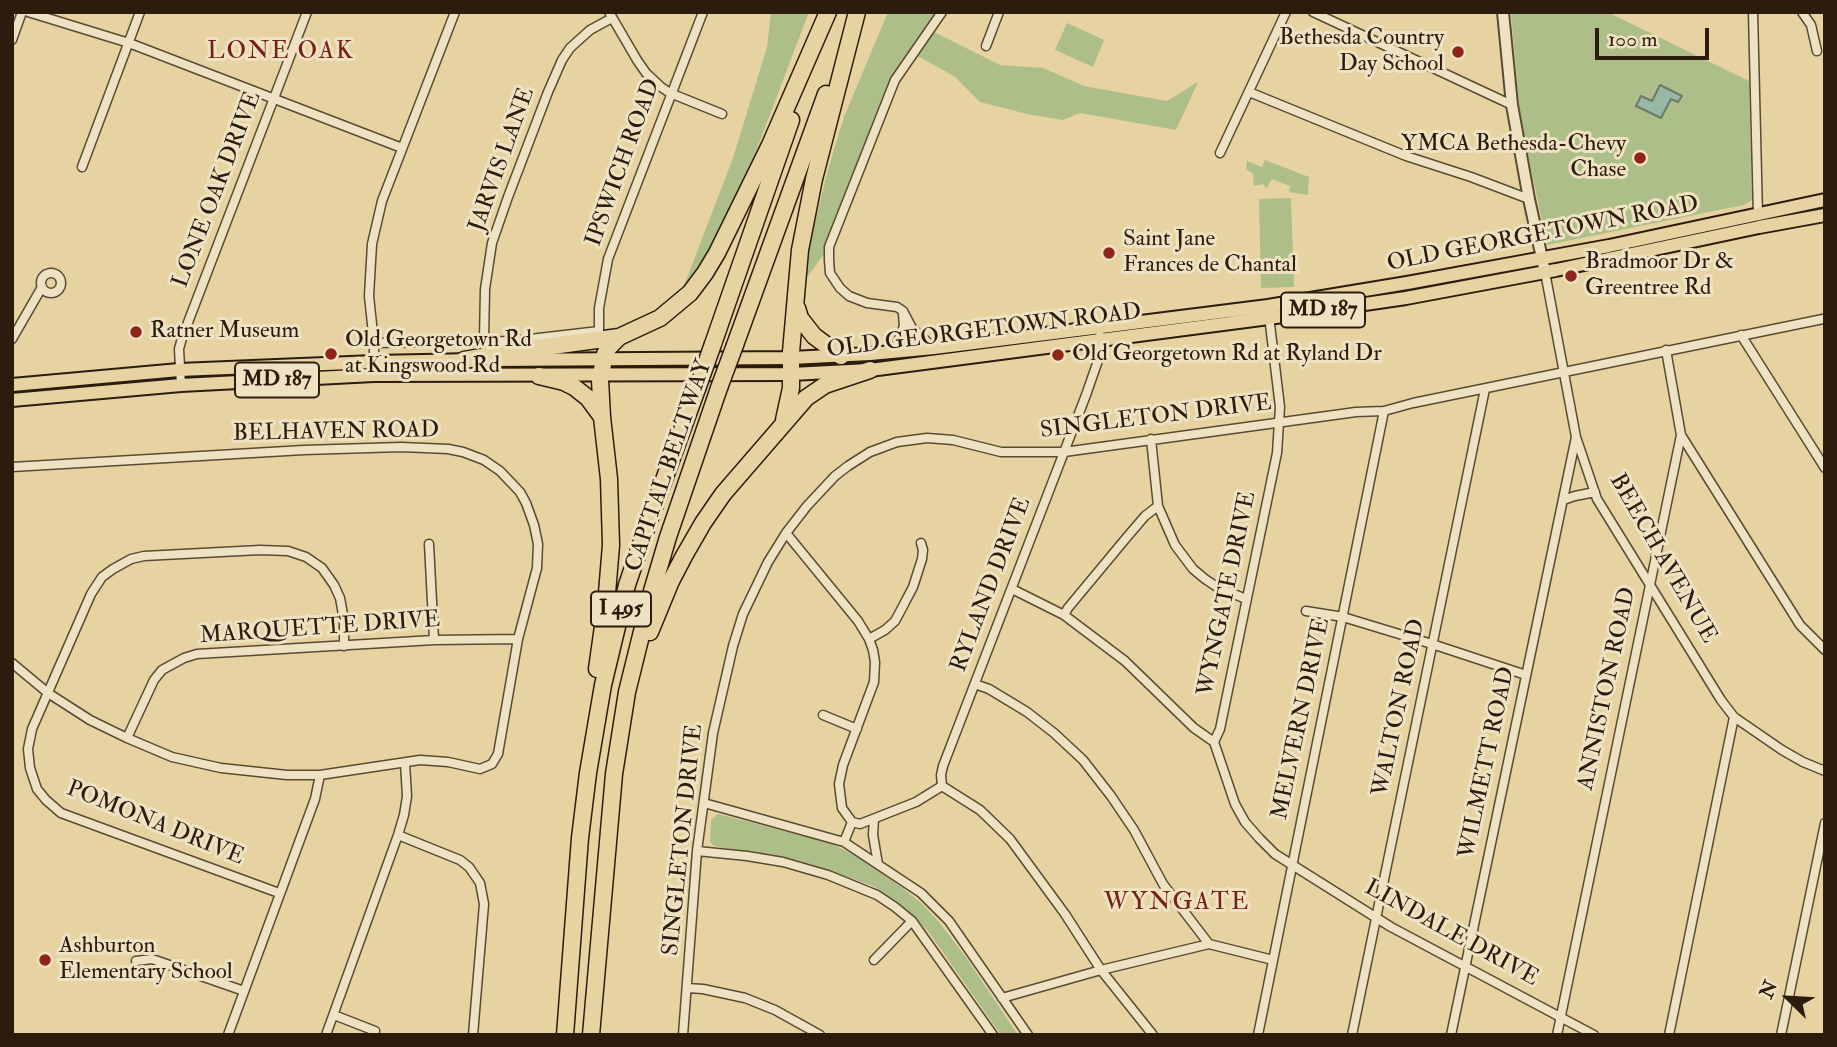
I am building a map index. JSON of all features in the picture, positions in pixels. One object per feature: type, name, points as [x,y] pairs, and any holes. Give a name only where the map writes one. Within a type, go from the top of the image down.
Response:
[{"type":"highway","points":[[464,360],[619,337],[645,326],[675,307],[690,293],[717,253],[770,145],[829,12]]},
{"type":"highway","name":"CAPITAL BELTWAY","points":[[565,1035],[580,838],[595,728],[613,638],[645,532],[829,12]]},
{"type":"highway","points":[[784,422],[790,402],[800,250],[814,179],[856,12]]},
{"type":"highway","name":"CAPITAL BELTWAY","points":[[591,1035],[607,840],[620,734],[635,657],[682,492],[856,12]]},
{"type":"highway","points":[[795,302],[805,326],[841,356]]},
{"type":"highway","points":[[580,838],[589,728],[609,578],[610,511],[602,417],[602,368],[609,346],[619,337]]},
{"type":"highway","points":[[620,734],[649,636],[677,568],[703,523],[723,494],[806,398],[822,386],[870,370]]},
{"type":"highway","points":[[539,376],[574,387],[588,398],[602,417]]},
{"type":"main road","name":"OLD GEORGETOWN ROAD","points":[[12,400],[464,360],[602,368],[791,366],[870,370],[1099,334],[1269,312],[1544,265],[1759,220],[1825,200]]},
{"type":"main road","name":"OLD GEORGETOWN ROAD","points":[[1759,220],[1825,215]]},
{"type":"main road","name":"OLD GEORGETOWN ROAD","points":[[791,366],[841,356],[1099,334]]},
{"type":"main road","name":"OLD GEORGETOWN ROAD","points":[[12,385],[179,370],[374,369],[539,376],[602,368]]},
{"type":"street","points":[[12,40],[22,12]]},
{"type":"street","points":[[28,12],[130,43],[402,148]]},
{"type":"street","points":[[82,167],[140,12]]},
{"type":"street","name":"LONE OAK DRIVE","points":[[181,385],[179,349],[182,338],[307,12]]},
{"type":"street","points":[[374,369],[369,296],[372,244],[382,201],[455,12]]},
{"type":"street","name":"IPSWICH ROAD","points":[[484,340],[513,341],[598,331],[599,308],[608,259],[703,12]]},
{"type":"street","points":[[934,348],[912,328],[897,307],[859,301],[840,288],[830,273],[829,247],[894,80],[942,12]]},
{"type":"street","points":[[986,46],[999,12]]},
{"type":"street","points":[[1220,153],[1286,12]]},
{"type":"street","points":[[1313,12],[1512,105]]},
{"type":"street","name":"BEECH AVENUE","points":[[1503,12],[1512,105],[1576,437],[1597,499],[1734,717]]},
{"type":"street","points":[[1753,12],[1759,220]]},
{"type":"street","points":[[1802,12],[1811,25],[1817,51]]},
{"type":"street","points":[[610,15],[646,72],[670,93],[722,114]]},
{"type":"street","name":"JARVIS LANE","points":[[484,340],[485,289],[492,243],[548,92],[570,48],[610,15]]},
{"type":"street","points":[[1249,92],[1406,156],[1529,199]]},
{"type":"street","points":[[12,339],[42,288]]},
{"type":"street","points":[[894,352],[904,326],[903,312]]},
{"type":"street","name":"WYNGATE DRIVE","points":[[1214,742],[1220,729],[1277,453],[1280,407],[1269,312]]},
{"type":"street","name":"SINGLETON DRIVE","points":[[683,1035],[697,851],[713,733],[743,614],[768,562],[807,506],[835,476],[870,452],[897,442],[927,438],[953,440],[1000,452],[1064,452],[1356,412],[1384,411],[1823,318]]},
{"type":"street","name":"RYLAND DRIVE","points":[[942,786],[943,766],[1101,352],[1099,334]]},
{"type":"street","points":[[1741,335],[1825,468]]},
{"type":"street","points":[[374,343],[484,340]]},
{"type":"street","name":"ANNISTON ROAD","points":[[1557,1035],[1681,435],[1666,350]]},
{"type":"street","name":"WALTON ROAD","points":[[1352,1035],[1485,389]]},
{"type":"street","name":"MELVERN DRIVE","points":[[1258,1035],[1384,411]]},
{"type":"street","points":[[1681,435],[1800,625],[1825,650]]},
{"type":"street","name":"WILMETT ROAD","points":[[1451,1035],[1576,437]]},
{"type":"street","points":[[1151,439],[1158,506],[1175,545],[1193,569],[1217,587],[1246,599]]},
{"type":"street","name":"BELHAVEN ROAD","points":[[12,467],[401,447],[464,452],[484,460],[500,471],[520,492],[526,503],[538,544],[537,568],[518,639],[498,754],[492,764],[480,769],[448,762],[420,760],[405,763]]},
{"type":"street","points":[[1563,500],[1595,492]]},
{"type":"street","points":[[1064,615],[1126,537],[1158,506]]},
{"type":"street","points":[[786,533],[858,621],[869,639],[875,662],[874,682],[843,765],[839,784],[842,808],[852,822],[860,824],[874,819],[916,802],[942,786],[980,810],[1010,839],[1065,914],[1101,970],[1153,1035]]},
{"type":"street","points":[[869,639],[895,621],[913,587],[922,559],[921,543]]},
{"type":"street","points":[[429,544],[434,640]]},
{"type":"street","name":"POMONA DRIVE","points":[[279,893],[61,813],[37,789],[30,768],[28,749],[32,729],[91,594],[102,577],[131,559],[260,550],[288,551],[306,557],[322,568],[340,598],[344,620],[344,646]]},
{"type":"street","points":[[1012,589],[1064,615],[1125,661],[1194,728],[1214,742],[1235,804],[1245,821],[1275,854],[1291,863]]},
{"type":"street","points":[[1306,611],[1343,618],[1433,644],[1526,675]]},
{"type":"street","name":"MARQUETTE DRIVE","points":[[127,738],[154,680],[162,670],[184,657],[197,654],[434,640],[518,639]]},
{"type":"street","points":[[12,663],[48,693],[90,720],[172,757],[221,768],[287,775],[320,775],[405,763],[407,796],[404,815],[326,1035]]},
{"type":"street","points":[[975,684],[989,689],[1027,712],[1083,760],[1134,830],[1163,884],[1209,944]]},
{"type":"street","points":[[823,715],[857,729]]},
{"type":"street","points":[[1669,1035],[1734,717],[1782,750],[1825,771]]},
{"type":"street","points":[[228,1035],[315,799],[320,775]]},
{"type":"street","points":[[704,803],[844,842],[920,893],[949,921],[1028,1035]]},
{"type":"street","points":[[874,819],[873,835],[878,864]]},
{"type":"street","points":[[844,842],[852,822]]},
{"type":"street","points":[[1781,1035],[1825,823]]},
{"type":"street","points":[[398,835],[460,860],[469,867],[480,883],[484,904],[473,1035]]},
{"type":"street","points":[[697,851],[783,862],[828,875],[877,895],[912,921],[993,1035]]},
{"type":"street","name":"LINDALE DRIVE","points":[[1291,863],[1391,927],[1594,1035]]},
{"type":"street","points":[[874,960],[912,921]]},
{"type":"street","points":[[1002,998],[1101,970],[1209,944],[1273,960]]},
{"type":"street","points":[[136,961],[152,959],[244,991]]},
{"type":"street","points":[[687,988],[745,998],[775,1010],[820,1035]]},
{"type":"street","points":[[334,1015],[375,1031]]},
{"type":"green space","points":[[771,12],[809,12],[758,146],[717,238],[682,291],[733,158],[767,47]]},
{"type":"green space","points":[[888,12],[942,12],[930,30],[1000,65],[1043,68],[1084,86],[1167,101],[1198,82],[1176,130],[1080,113],[1063,120],[980,102],[954,76],[912,53],[894,81],[829,247],[798,290],[844,117]]},
{"type":"green space","name":"YMCA Bethesda-Chevy Chase","points":[[1511,12],[1607,12],[1749,81],[1752,200],[1744,205],[1547,245],[1520,116]]},
{"type":"green space","points":[[1067,23],[1104,40],[1093,67],[1055,50]]},
{"type":"green space","points":[[1265,160],[1309,177],[1308,195],[1289,192],[1290,186],[1272,179],[1266,189],[1264,184],[1254,186],[1253,174],[1246,169],[1247,161],[1262,167]]},
{"type":"green space","points":[[1291,198],[1294,287],[1261,288],[1259,199]]},
{"type":"green space","points":[[718,814],[830,843],[859,857],[901,887],[939,922],[1018,1035],[1001,1035],[928,931],[902,906],[873,886],[810,864],[714,846],[710,842],[711,820]]},
{"type":"shaded area","points":[[1660,85],[1682,96],[1678,102],[1671,99],[1661,118],[1636,106],[1641,96],[1652,101]]},
{"type":"place","name":"Bethesda Country Day School","points":[[1458,52]]},
{"type":"place","name":"YMCA Bethesda-Chevy Chase","points":[[1640,158]]},
{"type":"place","name":"Saint Jane Frances de Chantal","points":[[1109,253]]},
{"type":"place","name":"Bradmoor Dr & Greentree Rd","points":[[1571,276]]},
{"type":"place","name":"Ratner Museum","points":[[136,332]]},
{"type":"place","name":"Old Georgetown Rd at Kingswood Rd","points":[[331,354]]},
{"type":"place","name":"Old Georgetown Rd at Ryland Dr","points":[[1058,355]]},
{"type":"place","name":"Ashburton Elementary School","points":[[45,960]]},
{"type":"district","name":"LONE OAK","points":[[281,53]]},
{"type":"district","name":"WYNGATE","points":[[1177,904]]}]
